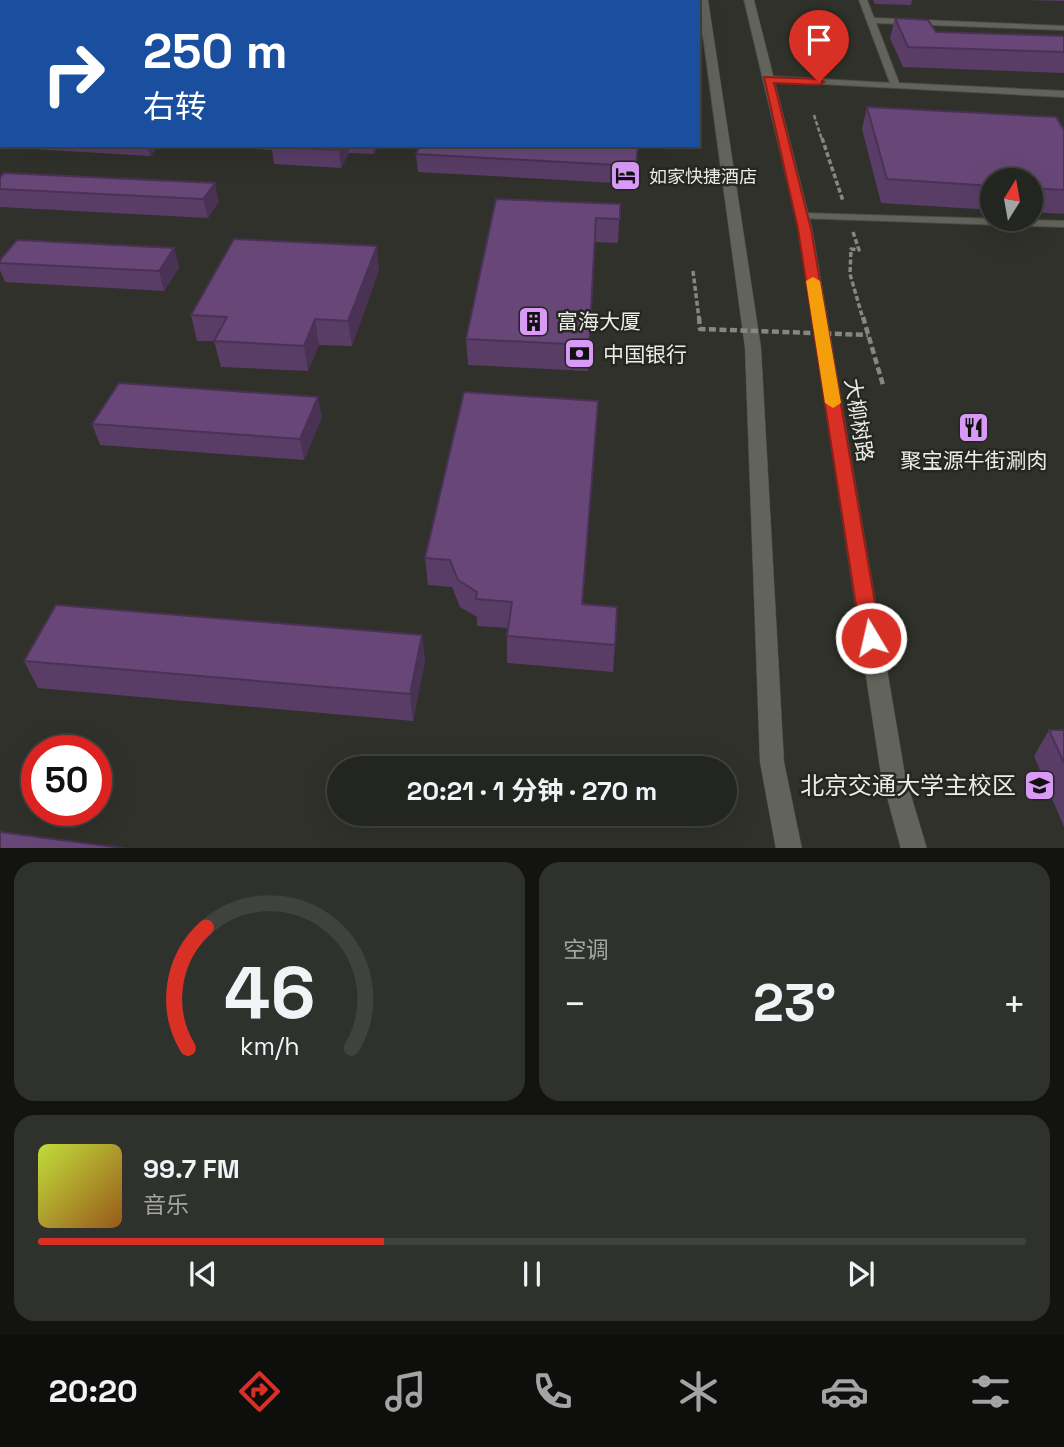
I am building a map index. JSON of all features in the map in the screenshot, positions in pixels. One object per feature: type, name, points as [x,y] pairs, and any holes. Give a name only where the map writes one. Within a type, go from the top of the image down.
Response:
[{"type":"main road","points":[[703,0],[702,33],[753,348],[772,762],[789,848]]},
{"type":"main road","name":"大柳树路","points":[[749,0],[802,216],[893,775],[914,848]]},
{"type":"lane","points":[[863,0],[896,86]]},
{"type":"lane","points":[[870,20],[1064,28]]},
{"type":"lane","points":[[768,79],[1064,94]]},
{"type":"lane","points":[[802,216],[1064,224]]},
{"type":"path","points":[[814,115],[859,250],[851,249],[850,274],[883,385]]},
{"type":"path","points":[[693,271],[700,329],[868,335]]},
{"type":"building","points":[[895,18],[928,20],[936,32],[1064,36],[1064,52],[908,47]]},
{"type":"building","points":[[867,107],[1056,117],[1064,130],[1064,190],[1043,189],[1043,168],[980,168],[980,185],[887,179]]},
{"type":"building","points":[[271,147],[340,147],[339,150]]},
{"type":"building","points":[[419,147],[638,147],[636,166],[416,154]]},
{"type":"building","points":[[4,173],[215,183],[203,199],[0,189],[0,177]]},
{"type":"building","name":"富海大厦","points":[[496,199],[620,204],[620,219],[596,218],[589,345],[466,339]]},
{"type":"building","points":[[234,239],[377,246],[348,321],[315,319],[304,346],[214,341],[227,317],[191,315]]},
{"type":"building","points":[[17,240],[174,248],[159,271],[0,263]]},
{"type":"building","points":[[119,383],[318,397],[300,439],[92,424]]},
{"type":"building","points":[[464,392],[598,401],[582,604],[617,607],[615,645],[507,636],[512,602],[476,599],[477,592],[458,580],[450,560],[425,558]]},
{"type":"building","points":[[56,605],[422,635],[410,694],[24,661]]},
{"type":"building","points":[[1049,730],[1064,730],[1064,763]]},
{"type":"building","points":[[0,832],[122,848],[0,848]]},
{"type":"slow traffic","points":[[813,281],[833,403]]},
{"type":"place","name":"如家快捷酒店","points":[[626,176]]},
{"type":"place","name":"富海大厦","points":[[534,321]]},
{"type":"place","name":"中国银行","points":[[580,354]]},
{"type":"place","name":"聚宝源牛街涮肉","points":[[974,428]]},
{"type":"place","name":"北京交通大学主校区","points":[[1039,785]]},
{"type":"route","points":[[819,82],[768,79],[805,229],[871,638]]}]
